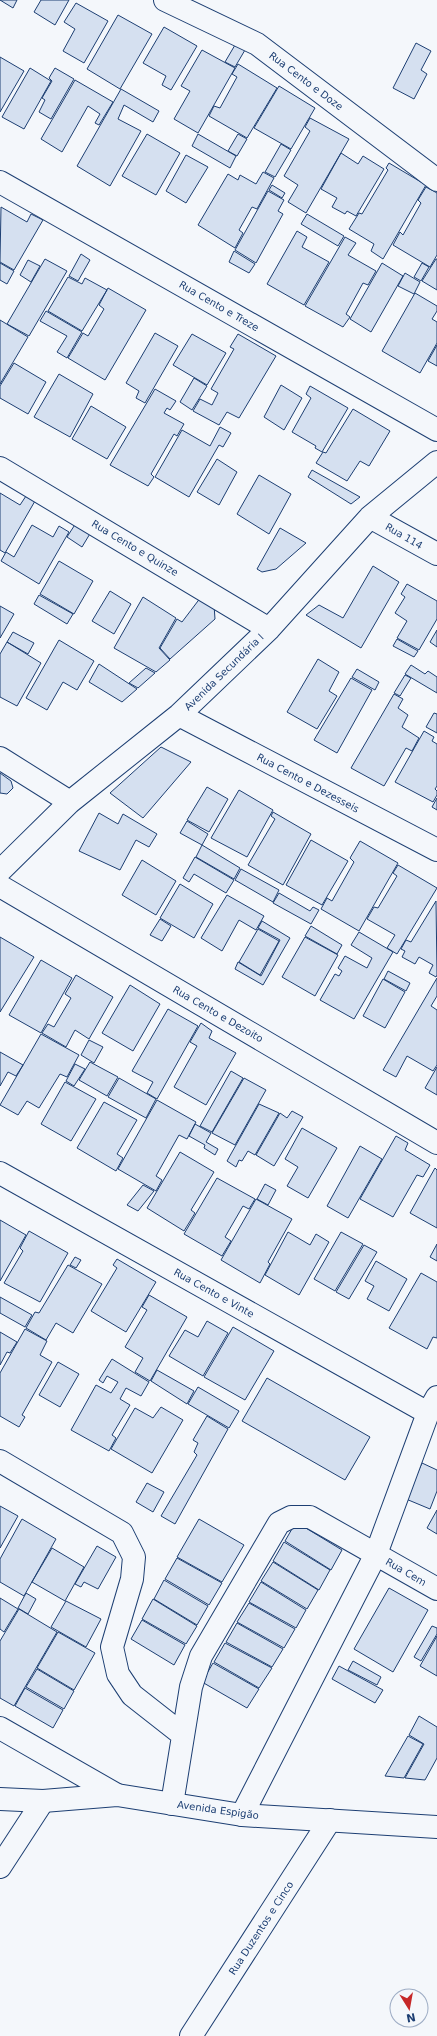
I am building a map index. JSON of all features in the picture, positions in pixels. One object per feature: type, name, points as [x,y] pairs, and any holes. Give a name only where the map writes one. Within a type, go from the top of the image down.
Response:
[{"type":"street","name":"Rua Cento e Doze","points":[[165,0],[258,44],[437,180]]},
{"type":"street","name":"Rua Cento e Treze","points":[[0,182],[437,430]]},
{"type":"street","name":"Avenida Secundária I","points":[[0,871],[70,802],[180,715],[269,629],[370,517],[437,462]]},
{"type":"street","name":"Rua Cento e Quinze","points":[[0,468],[269,629]]},
{"type":"street","name":"Rua 114","points":[[370,517],[437,554]]},
{"type":"street","name":"Rua Cento e Dezesseis","points":[[180,715],[437,850]]},
{"type":"street","points":[[0,758],[70,802]]},
{"type":"street","name":"Rua Cento e Dezoito","points":[[0,886],[437,1143]]},
{"type":"street","name":"Rua Cento e Vinte","points":[[0,1173],[432,1405]]},
{"type":"street","points":[[242,1815],[376,1554],[432,1405]]},
{"type":"street","points":[[0,1461],[122,1533],[134,1557],[132,1579],[112,1647],[118,1674],[132,1695],[183,1735]]},
{"type":"street","name":"Rua Cem","points":[[172,1804],[192,1687],[201,1656],[279,1523],[291,1517],[310,1517],[437,1589]]},
{"type":"street","points":[[0,1728],[117,1795]]},
{"type":"street","name":"Avenida Espigão","points":[[0,1799],[43,1801],[117,1795],[242,1815],[437,1827]]},
{"type":"street","points":[[0,1867],[43,1801]]},
{"type":"street","name":"Rua Duzentos e Cinco","points":[[191,2036],[330,1820]]},
{"type":"building","points":[[0,0],[17,0],[13,8]]},
{"type":"building","points":[[41,0],[69,0],[55,25],[34,12]]},
{"type":"building","points":[[76,3],[108,21],[84,63],[63,51],[75,29],[64,22]]},
{"type":"building","points":[[118,15],[152,34],[120,89],[87,69]]},
{"type":"building","points":[[164,27],[197,46],[171,90],[162,85],[166,76],[143,63]]},
{"type":"building","points":[[416,43],[431,51],[421,70],[427,74],[414,99],[393,88]]},
{"type":"building","points":[[235,45],[245,50],[235,67],[225,62]]},
{"type":"building","points":[[202,50],[235,68],[198,133],[174,119],[190,91],[181,86]]},
{"type":"building","points":[[0,57],[24,71],[0,112]]},
{"type":"building","points":[[238,64],[277,88],[247,138],[209,116],[214,106],[220,108],[237,77],[232,74]]},
{"type":"building","points":[[30,68],[51,81],[24,129],[2,117]]},
{"type":"building","points":[[55,68],[74,79],[51,119],[39,112],[45,100],[42,98],[52,81],[49,78]]},
{"type":"building","points":[[75,80],[113,102],[99,125],[95,123],[100,114],[88,106],[62,152],[41,139]]},
{"type":"building","points":[[279,86],[315,108],[291,149],[254,128]]},
{"type":"building","points":[[121,89],[159,111],[153,122],[124,105],[118,119],[141,131],[110,186],[77,166]]},
{"type":"building","points":[[310,118],[349,139],[306,213],[288,202],[298,185],[284,176],[310,131],[305,127]]},
{"type":"building","points":[[147,134],[180,153],[156,195],[122,176]]},
{"type":"building","points":[[198,134],[236,156],[230,168],[192,146]]},
{"type":"building","points":[[238,134],[247,139],[237,156],[228,151]]},
{"type":"building","points":[[281,144],[291,150],[275,177],[265,172]]},
{"type":"building","points":[[341,153],[358,164],[363,156],[384,169],[356,216],[347,211],[345,214],[332,207],[337,198],[321,189]]},
{"type":"building","points":[[186,155],[208,167],[186,203],[166,191]]},
{"type":"building","points":[[389,163],[426,185],[383,259],[371,251],[374,244],[349,229],[359,213],[362,214],[388,170],[386,168]]},
{"type":"building","points":[[263,172],[274,178],[257,209],[252,207],[239,230],[243,233],[235,248],[198,225],[228,174],[238,180],[240,175],[256,184]]},
{"type":"building","points":[[272,185],[285,193],[282,198],[269,190]]},
{"type":"building","points":[[426,187],[437,193],[437,255],[430,267],[393,245],[400,232],[403,235],[421,203],[418,200]]},
{"type":"building","points":[[268,191],[284,200],[278,211],[283,214],[256,263],[235,250]]},
{"type":"building","points":[[1,207],[27,222],[31,214],[43,220],[14,270],[0,262]]},
{"type":"building","points":[[307,214],[344,236],[338,246],[301,224]]},
{"type":"building","points":[[297,231],[307,237],[302,247],[329,262],[304,305],[267,284]]},
{"type":"building","points":[[345,237],[356,243],[348,255],[376,271],[368,285],[363,283],[346,314],[350,317],[343,327],[305,306]]},
{"type":"building","points":[[234,251],[255,264],[249,273],[229,262]]},
{"type":"building","points":[[81,254],[90,260],[78,281],[69,276]]},
{"type":"building","points":[[45,259],[67,271],[29,336],[7,324]]},
{"type":"building","points":[[437,259],[437,290],[422,281]]},
{"type":"building","points":[[28,260],[40,266],[31,282],[20,275]]},
{"type":"building","points":[[0,263],[14,271],[7,284],[0,280]]},
{"type":"building","points":[[382,263],[403,276],[371,332],[350,319]]},
{"type":"building","points":[[422,263],[429,267],[421,281],[414,277]]},
{"type":"building","points":[[405,273],[420,282],[414,294],[398,286]]},
{"type":"building","points":[[68,277],[82,284],[85,278],[107,290],[82,331],[48,311]]},
{"type":"building","points":[[108,288],[146,310],[105,380],[68,358],[83,333],[88,336],[104,309],[99,305]]},
{"type":"building","points":[[415,293],[437,306],[437,311],[432,319],[437,322],[437,343],[420,373],[382,351]]},
{"type":"building","points":[[46,311],[82,332],[67,358],[57,352],[67,336],[40,321]]},
{"type":"building","points":[[0,320],[28,337],[0,384]]},
{"type":"building","points":[[155,333],[178,346],[145,403],[136,398],[139,391],[126,383]]},
{"type":"building","points":[[192,334],[226,353],[207,385],[173,365]]},
{"type":"building","points":[[238,334],[276,356],[239,418],[227,412],[219,425],[193,411],[200,399],[212,405],[218,393],[211,389],[234,349],[230,347]]},
{"type":"building","points":[[437,345],[437,366],[428,361]]},
{"type":"building","points":[[14,363],[46,382],[28,414],[0,398],[0,386]]},
{"type":"building","points":[[59,374],[93,394],[70,437],[34,417]]},
{"type":"building","points":[[194,378],[207,386],[192,410],[180,402]]},
{"type":"building","points":[[281,385],[302,398],[284,430],[264,417]]},
{"type":"building","points":[[310,386],[348,408],[322,452],[315,448],[316,446],[292,432],[311,398],[306,394]]},
{"type":"building","points":[[155,389],[176,401],[170,410],[167,408],[164,413],[184,424],[177,436],[174,434],[151,474],[154,477],[148,486],[110,465]]},
{"type":"building","points":[[91,406],[126,427],[107,459],[72,439]]},
{"type":"building","points":[[353,409],[390,431],[369,466],[360,461],[347,481],[316,463],[323,452],[326,453]]},
{"type":"building","points":[[220,427],[231,433],[223,447],[219,445],[189,497],[155,477],[182,430],[210,446]]},
{"type":"building","points":[[217,459],[237,472],[219,505],[197,492]]},
{"type":"building","points":[[312,470],[360,497],[351,504],[308,477]]},
{"type":"building","points":[[259,475],[291,494],[269,534],[237,514]]},
{"type":"building","points":[[0,493],[20,505],[26,496],[35,501],[5,553],[0,550]]},
{"type":"building","points":[[76,523],[91,532],[82,547],[67,537]]},
{"type":"building","points":[[32,525],[53,537],[59,526],[69,532],[39,584],[1,561],[6,552],[14,557]]},
{"type":"building","points":[[280,528],[306,543],[276,569],[262,572],[257,569]]},
{"type":"building","points":[[59,561],[93,581],[74,614],[40,594]]},
{"type":"building","points":[[373,566],[399,582],[361,648],[306,615],[319,605],[343,618]]},
{"type":"building","points":[[407,584],[437,601],[437,619],[419,650],[397,638],[407,621],[395,613],[405,597],[401,594]]},
{"type":"building","points":[[110,591],[131,604],[114,634],[92,621]]},
{"type":"building","points":[[39,595],[73,614],[67,624],[34,604]]},
{"type":"building","points":[[143,597],[176,618],[159,648],[170,660],[156,672],[114,648]]},
{"type":"building","points":[[201,597],[214,605],[215,619],[170,659],[160,648],[177,619],[182,622]]},
{"type":"building","points":[[0,606],[14,614],[0,638]]},
{"type":"building","points":[[437,630],[437,647],[430,642]]},
{"type":"building","points":[[13,632],[34,643],[28,654],[7,642]]},
{"type":"building","points":[[397,639],[418,651],[414,657],[393,646]]},
{"type":"building","points":[[59,640],[94,661],[77,690],[63,682],[47,710],[26,698]]},
{"type":"building","points":[[7,642],[41,663],[17,706],[0,697],[0,654]]},
{"type":"building","points":[[318,659],[339,672],[329,691],[337,696],[317,729],[287,712]]},
{"type":"building","points":[[99,664],[137,689],[122,702],[89,682]]},
{"type":"building","points":[[411,665],[425,674],[428,671],[437,677],[437,693],[405,674]]},
{"type":"building","points":[[146,668],[155,673],[138,688],[129,683]]},
{"type":"building","points":[[357,669],[379,682],[375,690],[352,677]]},
{"type":"building","points":[[405,675],[411,678],[400,696],[394,693]]},
{"type":"building","points":[[351,678],[372,690],[337,753],[314,740]]},
{"type":"building","points":[[394,694],[403,699],[398,708],[408,715],[402,727],[419,738],[412,751],[406,748],[384,786],[351,768]]},
{"type":"building","points":[[434,713],[437,714],[437,733],[426,727]]},
{"type":"building","points":[[424,731],[434,737],[432,741],[437,744],[437,786],[435,789],[437,791],[437,795],[433,802],[395,782]]},
{"type":"building","points":[[161,747],[191,762],[143,818],[110,793]]},
{"type":"building","points":[[0,773],[11,781],[13,788],[7,794],[0,793]]},
{"type":"building","points":[[207,787],[228,799],[209,832],[187,820]]},
{"type":"building","points":[[239,790],[273,810],[247,857],[211,838]]},
{"type":"building","points":[[437,798],[437,810],[432,807]]},
{"type":"building","points":[[273,812],[311,834],[283,885],[248,865],[275,819],[271,816]]},
{"type":"building","points":[[99,813],[118,824],[123,814],[157,834],[149,847],[136,840],[120,870],[79,851]]},
{"type":"building","points":[[187,821],[208,834],[202,845],[180,833]]},
{"type":"building","points":[[311,840],[348,861],[322,905],[286,885]]},
{"type":"building","points":[[360,841],[398,863],[359,931],[321,909],[327,898],[332,901],[354,862],[350,858]]},
{"type":"building","points":[[202,845],[240,868],[234,879],[196,857]]},
{"type":"building","points":[[195,857],[234,880],[226,893],[194,874],[189,882],[183,878]]},
{"type":"building","points":[[142,860],[176,881],[156,915],[122,895]]},
{"type":"building","points":[[398,865],[437,888],[397,954],[387,948],[395,935],[367,919],[374,907],[378,908],[397,876],[393,873]]},
{"type":"building","points":[[241,869],[279,890],[273,902],[235,880]]},
{"type":"building","points":[[180,884],[213,904],[194,938],[160,918]]},
{"type":"building","points":[[279,893],[310,911],[313,907],[319,910],[311,924],[273,903]]},
{"type":"building","points":[[227,895],[264,916],[256,930],[239,920],[222,951],[201,938]]},
{"type":"building","points":[[436,901],[436,977],[429,973],[433,965],[419,957],[415,964],[402,957],[405,951],[401,949],[406,940],[411,942]]},
{"type":"building","points":[[160,919],[171,926],[162,941],[150,935]]},
{"type":"building","points":[[262,921],[290,938],[263,985],[235,969],[238,962],[261,976],[280,940],[258,928]]},
{"type":"building","points":[[311,926],[342,945],[337,954],[305,936]]},
{"type":"building","points":[[258,929],[279,941],[260,975],[239,962]]},
{"type":"building","points":[[359,932],[393,952],[354,1019],[320,1000],[335,974],[339,976],[342,971],[338,968],[345,956],[367,968],[372,958],[351,945]]},
{"type":"building","points":[[0,937],[34,957],[0,1012]]},
{"type":"building","points":[[305,937],[338,955],[315,996],[282,977]]},
{"type":"building","points":[[41,960],[72,978],[41,1033],[9,1015]]},
{"type":"building","points":[[388,971],[410,983],[406,991],[384,979]]},
{"type":"building","points":[[76,975],[113,997],[89,1039],[75,1030],[66,1047],[42,1033],[48,1024],[54,1027],[71,998],[65,994]]},
{"type":"building","points":[[437,978],[437,996],[431,1006],[437,1010],[437,1065],[433,1071],[407,1056],[396,1077],[383,1070]]},
{"type":"building","points":[[383,979],[405,992],[385,1028],[363,1016]]},
{"type":"building","points":[[130,985],[160,1004],[133,1051],[102,1033]]},
{"type":"building","points":[[168,1009],[198,1026],[157,1099],[147,1093],[153,1082],[132,1071]]},
{"type":"building","points":[[201,1023],[212,1031],[209,1038],[236,1053],[206,1105],[174,1087],[197,1046],[190,1042]]},
{"type":"building","points":[[41,1034],[79,1055],[67,1077],[60,1074],[39,1108],[27,1101],[18,1115],[0,1105]]},
{"type":"building","points":[[89,1040],[103,1047],[94,1063],[81,1055]]},
{"type":"building","points":[[0,1052],[23,1065],[16,1076],[8,1072],[0,1086]]},
{"type":"building","points":[[90,1062],[118,1077],[107,1096],[79,1080]]},
{"type":"building","points":[[75,1064],[85,1069],[74,1086],[66,1081]]},
{"type":"building","points":[[437,1067],[437,1095],[425,1088]]},
{"type":"building","points":[[231,1071],[243,1078],[212,1132],[200,1126]]},
{"type":"building","points":[[119,1078],[156,1099],[146,1118],[108,1097]]},
{"type":"building","points":[[244,1078],[266,1090],[235,1145],[212,1133]]},
{"type":"building","points":[[65,1082],[96,1099],[71,1141],[41,1124]]},
{"type":"building","points":[[157,1100],[196,1122],[187,1139],[179,1135],[156,1176],[162,1180],[156,1191],[118,1169]]},
{"type":"building","points":[[104,1102],[137,1120],[117,1154],[123,1158],[116,1171],[77,1148]]},
{"type":"building","points":[[259,1104],[279,1113],[255,1155],[248,1151],[242,1161],[239,1160],[236,1167],[227,1161]]},
{"type":"building","points":[[292,1111],[303,1117],[274,1166],[256,1155],[280,1113],[287,1118]]},
{"type":"building","points":[[195,1124],[211,1133],[206,1142],[218,1149],[215,1155],[204,1148],[205,1145],[189,1136]]},
{"type":"building","points":[[302,1128],[337,1148],[308,1198],[287,1186],[298,1167],[285,1159]]},
{"type":"building","points":[[396,1136],[408,1143],[405,1150],[430,1165],[423,1177],[417,1175],[393,1217],[360,1199]]},
{"type":"building","points":[[360,1146],[382,1159],[348,1218],[327,1206]]},
{"type":"building","points":[[180,1152],[214,1172],[191,1210],[195,1213],[184,1231],[147,1208]]},
{"type":"building","points":[[435,1168],[437,1170],[437,1228],[410,1213]]},
{"type":"building","points":[[217,1178],[255,1199],[249,1209],[243,1206],[225,1237],[231,1241],[222,1256],[184,1234]]},
{"type":"building","points":[[265,1184],[276,1190],[268,1205],[257,1199]]},
{"type":"building","points":[[143,1185],[154,1191],[138,1211],[127,1205]]},
{"type":"building","points":[[256,1199],[292,1219],[268,1262],[270,1264],[260,1283],[221,1260]]},
{"type":"building","points":[[0,1220],[26,1235],[0,1281]]},
{"type":"building","points":[[29,1231],[68,1253],[40,1302],[4,1283],[23,1251],[20,1248]]},
{"type":"building","points":[[288,1232],[310,1245],[316,1234],[329,1242],[299,1295],[265,1275]]},
{"type":"building","points":[[341,1232],[363,1244],[335,1291],[314,1279]]},
{"type":"building","points":[[437,1244],[437,1261],[430,1257]]},
{"type":"building","points":[[364,1245],[377,1252],[349,1299],[336,1292]]},
{"type":"building","points":[[75,1257],[81,1260],[76,1268],[70,1265]]},
{"type":"building","points":[[117,1259],[156,1282],[126,1332],[91,1311],[117,1268],[113,1265]]},
{"type":"building","points":[[376,1261],[407,1279],[389,1311],[367,1299],[374,1286],[365,1281]]},
{"type":"building","points":[[68,1265],[102,1284],[73,1333],[56,1323],[46,1340],[26,1328],[35,1312],[39,1313]]},
{"type":"building","points":[[421,1273],[437,1282],[437,1338],[433,1337],[427,1349],[389,1328]]},
{"type":"building","points":[[149,1295],[187,1317],[150,1381],[135,1372],[143,1358],[125,1347],[147,1310],[142,1307]]},
{"type":"building","points":[[0,1297],[32,1315],[25,1327],[0,1313]]},
{"type":"building","points":[[207,1321],[228,1333],[203,1376],[169,1356],[185,1330],[198,1337]]},
{"type":"building","points":[[233,1327],[274,1351],[245,1400],[204,1377]]},
{"type":"building","points":[[25,1329],[47,1341],[40,1355],[52,1362],[22,1415],[25,1417],[19,1427],[0,1416],[0,1373]]},
{"type":"building","points":[[0,1332],[17,1342],[10,1353],[7,1352],[0,1365]]},
{"type":"building","points":[[112,1359],[149,1382],[141,1396],[126,1388],[120,1399],[130,1405],[112,1435],[116,1438],[109,1451],[71,1430],[96,1385],[111,1393],[118,1382],[107,1376],[103,1383],[99,1380]]},
{"type":"building","points":[[58,1362],[79,1374],[60,1407],[39,1395]]},
{"type":"building","points":[[157,1370],[194,1391],[187,1404],[151,1381]]},
{"type":"building","points":[[267,1378],[370,1437],[345,1480],[242,1421]]},
{"type":"building","points":[[198,1387],[239,1411],[229,1428],[188,1404]]},
{"type":"building","points":[[161,1407],[183,1420],[152,1473],[111,1449],[135,1408],[153,1418]]},
{"type":"building","points":[[207,1416],[228,1429],[175,1524],[161,1516],[197,1455],[194,1452],[198,1443],[193,1440]]},
{"type":"building","points":[[422,1463],[437,1470],[437,1491],[430,1509],[406,1499]]},
{"type":"building","points":[[147,1483],[164,1492],[153,1512],[136,1502]]},
{"type":"building","points":[[0,1506],[18,1516],[0,1548]]},
{"type":"building","points":[[437,1510],[437,1534],[427,1528]]},
{"type":"building","points":[[22,1519],[56,1539],[24,1596],[0,1582],[0,1559]]},
{"type":"building","points":[[199,1519],[244,1545],[222,1582],[177,1557]]},
{"type":"building","points":[[296,1522],[342,1550],[331,1570],[285,1541]]},
{"type":"building","points":[[284,1542],[330,1570],[319,1590],[273,1561]]},
{"type":"building","points":[[97,1546],[116,1557],[98,1589],[84,1582],[81,1587],[75,1584]]},
{"type":"building","points":[[52,1548],[84,1567],[65,1601],[32,1582]]},
{"type":"building","points":[[177,1558],[222,1583],[209,1605],[165,1579]]},
{"type":"building","points":[[273,1562],[318,1590],[307,1609],[261,1581]]},
{"type":"building","points":[[164,1580],[208,1606],[197,1625],[154,1599]]},
{"type":"building","points":[[261,1582],[306,1610],[296,1628],[249,1602]]},
{"type":"building","points":[[389,1588],[428,1610],[393,1672],[354,1649]]},
{"type":"building","points":[[26,1593],[36,1599],[28,1614],[18,1608]]},
{"type":"building","points":[[0,1598],[18,1609],[4,1632],[0,1629]]},
{"type":"building","points":[[153,1599],[197,1626],[186,1644],[142,1619]]},
{"type":"building","points":[[66,1601],[101,1619],[86,1647],[51,1627]]},
{"type":"building","points":[[249,1603],[295,1629],[284,1648],[237,1622]]},
{"type":"building","points":[[19,1609],[57,1632],[14,1706],[0,1698],[0,1641]]},
{"type":"building","points":[[142,1620],[185,1645],[174,1665],[131,1639]]},
{"type":"building","points":[[237,1623],[283,1649],[272,1667],[226,1642]]},
{"type":"building","points":[[432,1626],[437,1628],[437,1634],[421,1661],[414,1657]]},
{"type":"building","points":[[58,1632],[95,1653],[74,1690],[37,1668]]},
{"type":"building","points":[[437,1636],[437,1676],[420,1666]]},
{"type":"building","points":[[225,1643],[272,1668],[259,1688],[214,1662]]},
{"type":"building","points":[[353,1661],[381,1677],[377,1685],[348,1670]]},
{"type":"building","points":[[213,1663],[259,1689],[247,1708],[202,1682]]},
{"type":"building","points":[[339,1666],[383,1690],[375,1703],[332,1679]]},
{"type":"building","points":[[37,1669],[74,1691],[64,1709],[26,1687]]},
{"type":"building","points":[[25,1688],[63,1710],[53,1728],[15,1706]]},
{"type":"building","points":[[419,1716],[437,1727],[437,1758],[425,1780],[405,1778],[424,1744],[409,1735]]},
{"type":"building","points":[[408,1736],[423,1744],[404,1778],[385,1776]]}]
